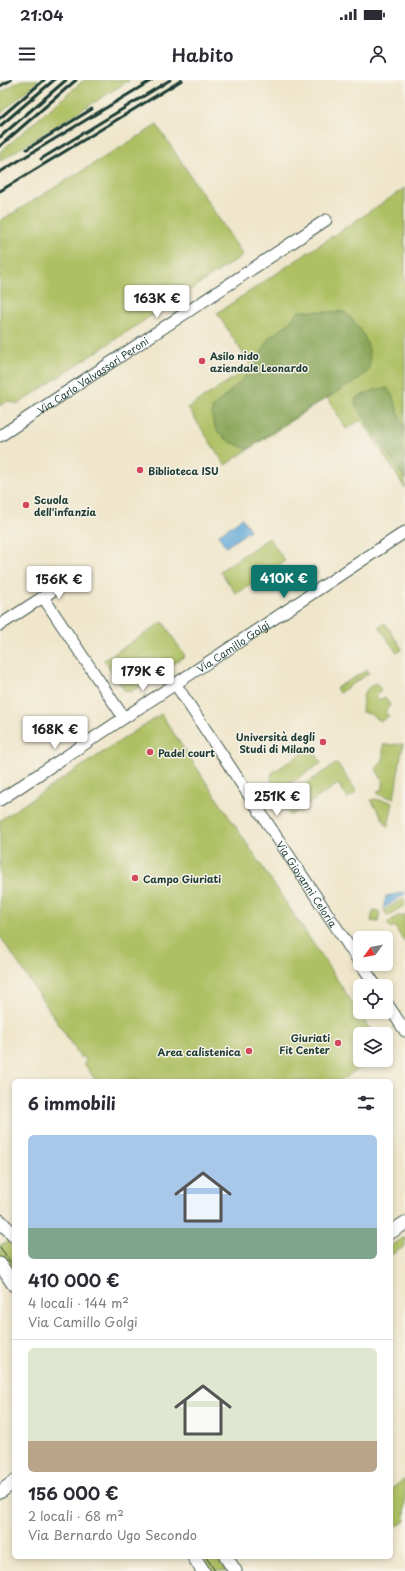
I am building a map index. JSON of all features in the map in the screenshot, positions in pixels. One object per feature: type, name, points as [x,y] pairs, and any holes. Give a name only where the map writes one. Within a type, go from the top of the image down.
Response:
[{"type":"street","name":"Via Carlo Valvassori Peroni","points":[[0,436],[326,220]]},
{"type":"street","name":"Via Camillo Golgi","points":[[0,800],[405,532]]},
{"type":"street","points":[[0,626],[63,584]]},
{"type":"street","points":[[43,597],[124,718]]},
{"type":"street","name":"Via Giovanni Celoria","points":[[176,684],[353,952]]},
{"type":"street","points":[[393,1012],[405,1030]]},
{"type":"street","points":[[0,1222],[12,1234]]},
{"type":"street","points":[[393,1231],[405,1223]]},
{"type":"street","points":[[0,1264],[12,1282]]},
{"type":"street","points":[[0,1492],[12,1483]]},
{"type":"street","points":[[195,1559],[203,1571]]},
{"type":"street","points":[[227,1559],[235,1571]]},
{"type":"green space","points":[[21,80],[39,80],[0,114],[0,93]]},
{"type":"green space","points":[[84,80],[130,80],[0,161],[0,152]]},
{"type":"green space","points":[[157,125],[243,255],[18,404],[7,401],[0,406],[0,221]]},
{"type":"green space","points":[[405,188],[405,488],[362,420],[346,429],[327,397],[225,465],[188,408],[251,366],[217,313]]},
{"type":"green space","points":[[299,311],[345,312],[361,331],[368,345],[370,361],[369,370],[359,379],[283,424],[247,449],[221,435],[214,424],[212,408],[237,385],[255,365],[269,338],[289,323]]},
{"type":"green space","points":[[387,388],[392,395],[404,427],[402,447],[405,456],[405,479],[355,404],[356,398],[374,390]]},
{"type":"green space","points":[[269,538],[285,561],[236,594],[220,571]]},
{"type":"green space","points":[[163,622],[185,656],[131,692],[125,691],[104,660]]},
{"type":"green space","points":[[385,623],[402,649],[397,653],[379,627]]},
{"type":"green space","points":[[367,670],[369,673],[339,693],[336,688]]},
{"type":"green space","points":[[376,683],[381,690],[376,695],[379,700],[385,697],[390,705],[385,712],[389,716],[381,721],[370,714],[362,712],[365,692]]},
{"type":"green space","name":"Campo Giuriati","points":[[161,714],[353,1004],[353,1019],[363,1019],[368,1027],[353,1027],[353,1067],[361,1067],[343,1079],[95,1079],[84,1063],[86,1061],[84,1056],[81,1058],[0,936],[0,820]]},
{"type":"green space","points":[[403,744],[394,798],[379,795],[377,791],[383,789],[383,781],[376,769],[383,760],[383,745]]},
{"type":"green space","points":[[312,747],[321,763],[280,790],[275,788],[271,779],[272,773]]},
{"type":"green space","points":[[337,763],[357,792],[348,798],[338,784],[290,816],[280,801]]},
{"type":"green space","points":[[374,799],[393,802],[388,827],[371,800]]},
{"type":"green space","points":[[404,898],[405,905],[388,916],[384,911]]},
{"type":"green space","points":[[373,911],[380,912],[378,922],[371,921]]},
{"type":"green space","points":[[399,915],[400,917],[405,915],[405,943],[394,926],[391,928],[387,923]]},
{"type":"green space","points":[[405,1237],[405,1246],[393,1254],[393,1245]]},
{"type":"green space","points":[[8,1241],[12,1246],[12,1276],[0,1257],[0,1245]]},
{"type":"green space","points":[[405,1479],[405,1521],[398,1526],[393,1518],[393,1488]]},
{"type":"green space","points":[[199,1559],[219,1559],[227,1571],[208,1571]]},
{"type":"water","points":[[242,518],[250,530],[226,547],[218,535]]},
{"type":"water","points":[[405,892],[405,894],[383,909],[386,896]]},
{"type":"tram line","points":[[0,1247],[12,1264]]},
{"type":"tram line","points":[[207,1559],[215,1571]]},
{"type":"railway","points":[[0,86],[11,80]]},
{"type":"railway","points":[[0,118],[44,80]]},
{"type":"railway","points":[[0,126],[54,80]]},
{"type":"railway","points":[[0,137],[66,80]]},
{"type":"railway","points":[[0,146],[76,80]]},
{"type":"railway","points":[[0,172],[152,80]]},
{"type":"railway","points":[[41,159],[170,80]]},
{"type":"railway","points":[[0,191],[182,80]]},
{"type":"railway","points":[[27,149],[92,109]]},
{"type":"place","name":"Asilo nido aziendale Leonardo","points":[[202,361]]},
{"type":"place","name":"Biblioteca ISU","points":[[140,470]]},
{"type":"place","name":"Scuola dell'infanzia","points":[[26,505]]},
{"type":"place","name":"Università degli Studi di Milano","points":[[323,742]]},
{"type":"place","name":"Padel court","points":[[150,752]]},
{"type":"place","name":"Campo Giuriati","points":[[135,878]]},
{"type":"place","name":"Giuriati Fit Center","points":[[338,1043]]},
{"type":"place","name":"Area calistenica","points":[[249,1051]]}]
